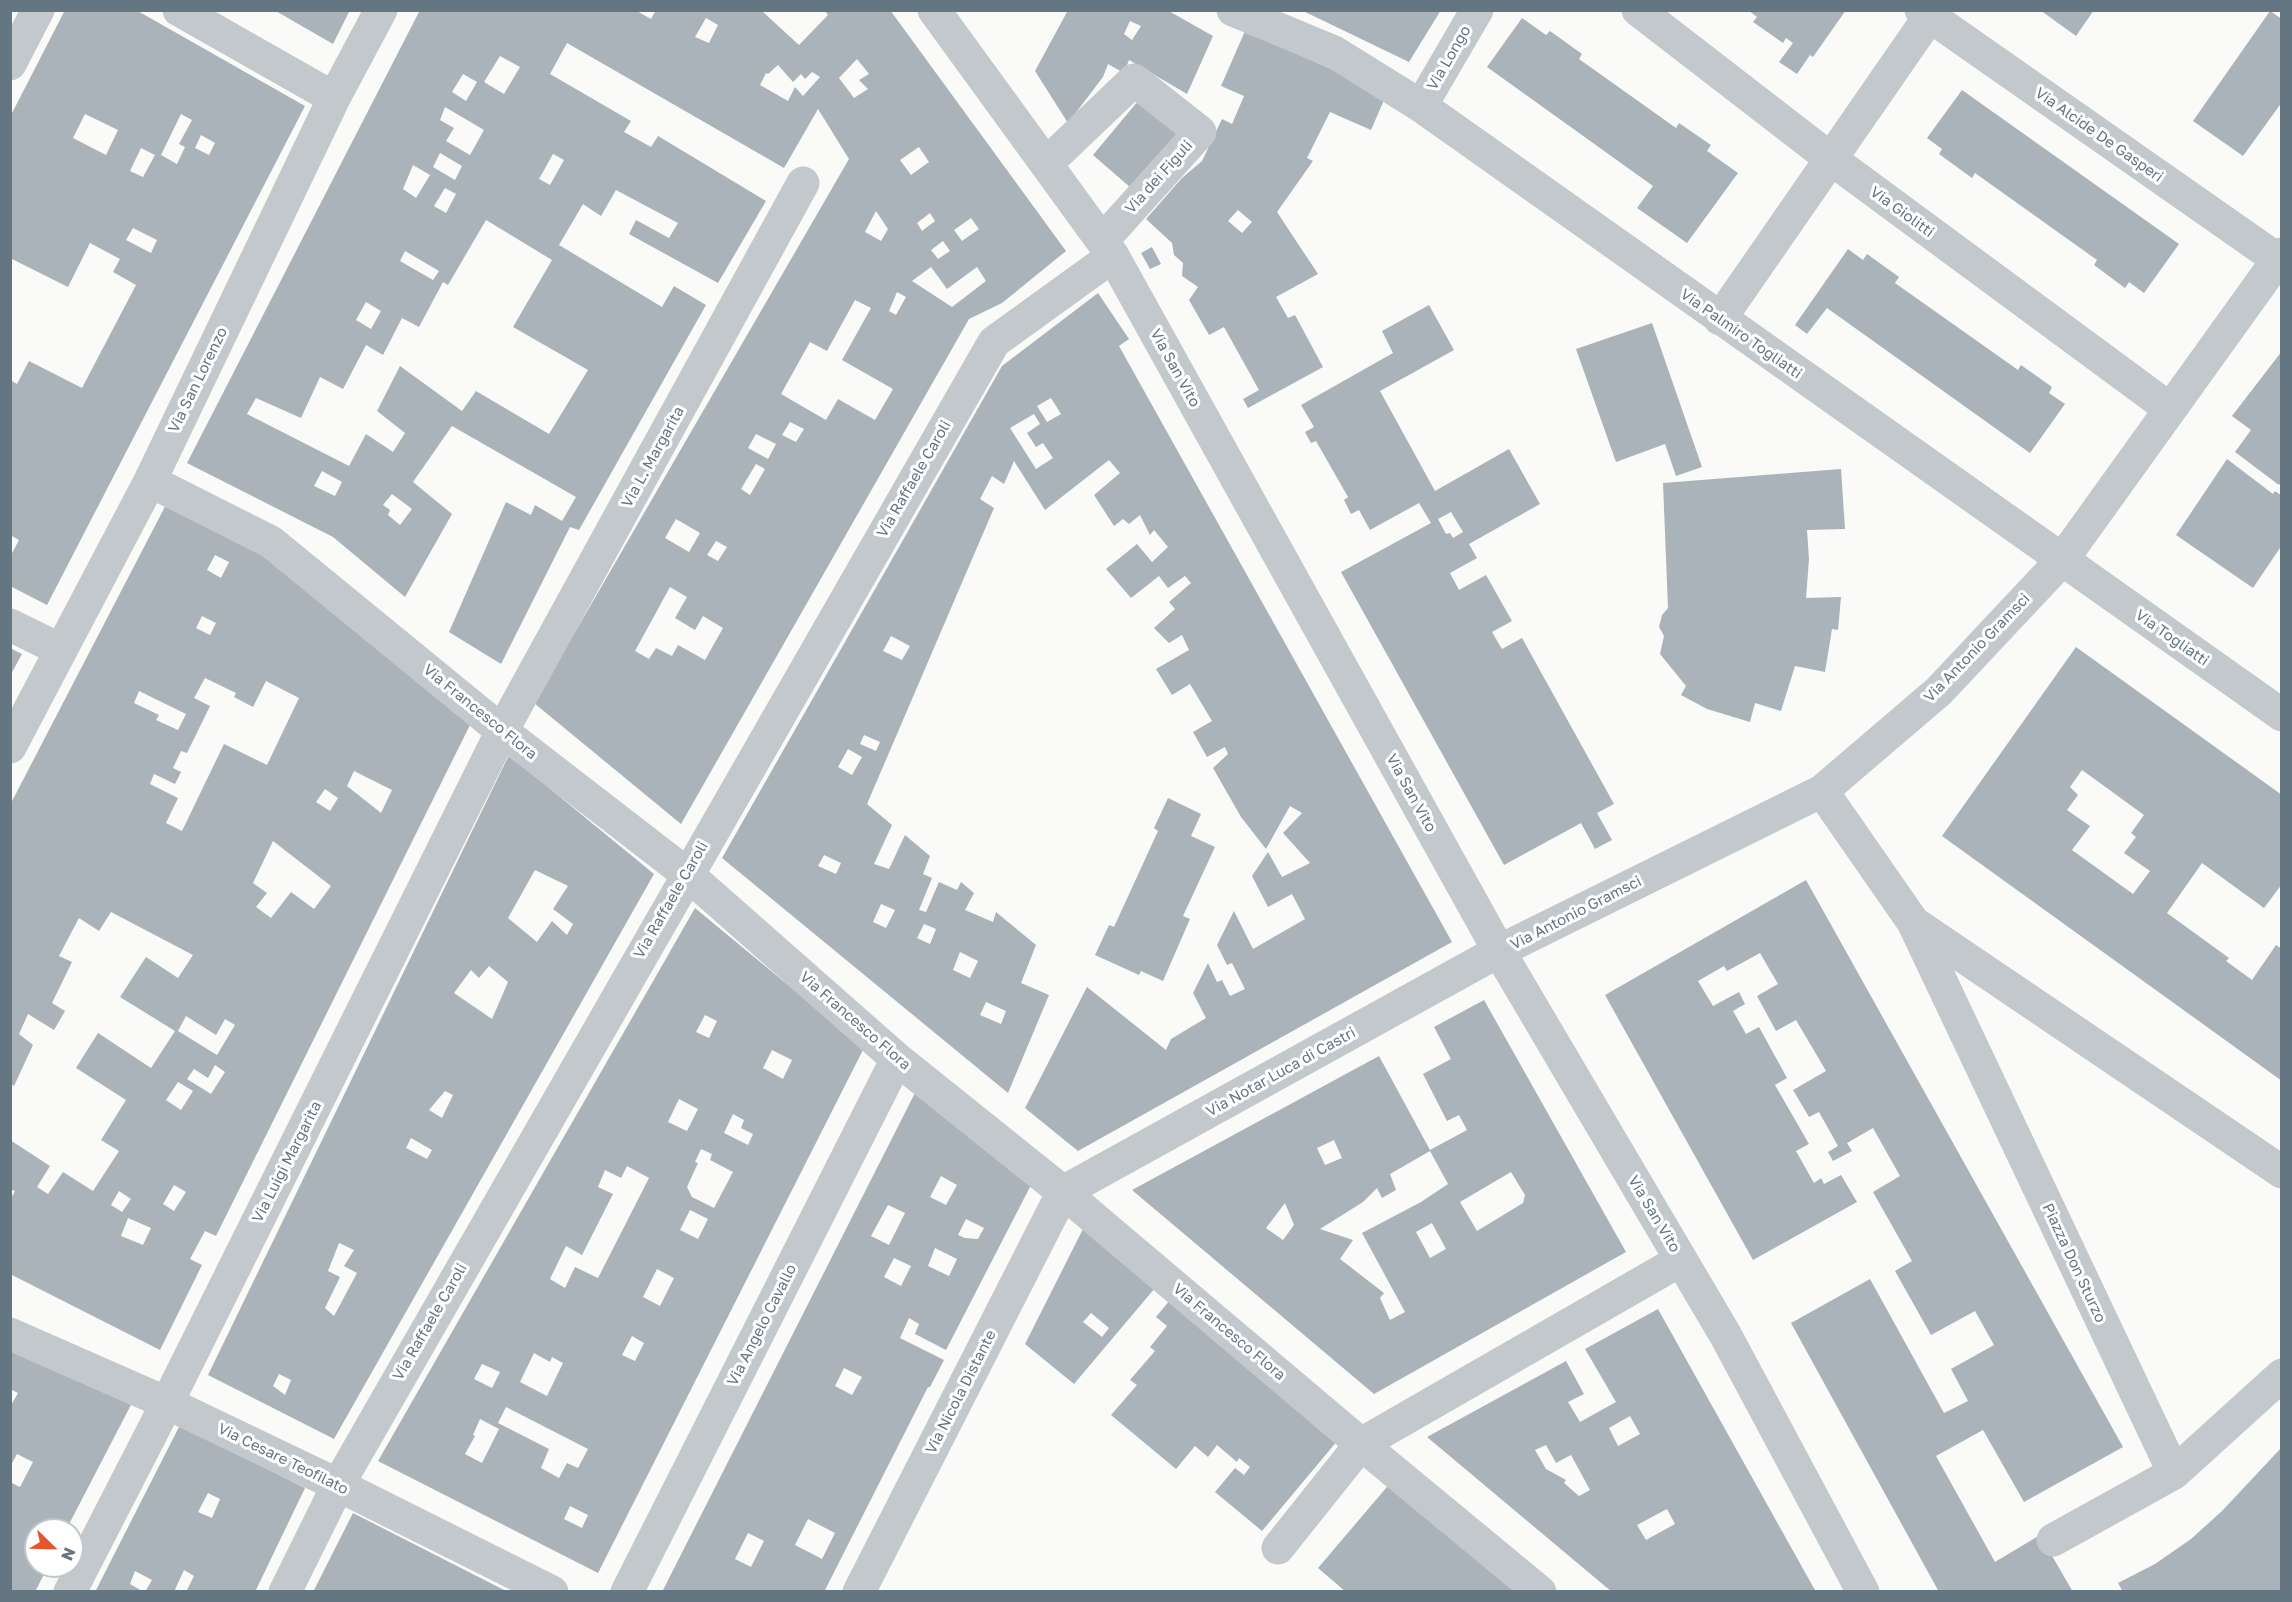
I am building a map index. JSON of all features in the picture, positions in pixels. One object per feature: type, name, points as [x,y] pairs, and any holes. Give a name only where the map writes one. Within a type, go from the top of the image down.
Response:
[{"type":"street","points":[[10,64],[38,10]]},
{"type":"street","points":[[179,10],[334,98]]},
{"type":"street","name":"Via San Lorenzo","points":[[10,747],[150,481],[334,98],[381,10]]},
{"type":"street","name":"Via San Vito","points":[[934,10],[1107,249],[1499,951],[1726,1336],[1863,1592]]},
{"type":"street","name":"Via Palmiro Togliatti","points":[[1233,10],[1334,52],[1421,106],[2062,560]]},
{"type":"street","name":"Via Longo","points":[[1421,106],[1477,10]]},
{"type":"street","name":"Via Giolitti","points":[[1638,10],[1831,159],[2170,409]]},
{"type":"street","points":[[1720,319],[1831,159],[1928,12]]},
{"type":"street","name":"Via Alcide De Gasperi","points":[[1928,12],[2279,256]]},
{"type":"street","name":"Via dei Figuli","points":[[1046,164],[1134,80],[1200,132],[1107,249]]},
{"type":"street","name":"Via L. Margarita","points":[[502,731],[803,183]]},
{"type":"street","name":"Via Raffaele Caroli","points":[[285,1592],[338,1485],[993,342],[1107,249]]},
{"type":"street","name":"Via Antonio Gramsci","points":[[1499,951],[1822,791],[1939,691],[2062,560],[2279,256]]},
{"type":"street","name":"Via Francesco Flora","points":[[150,481],[271,542],[502,731],[687,874],[897,1059],[1063,1192],[1540,1592]]},
{"type":"street","name":"Via Togliatti","points":[[2062,560],[2282,715]]},
{"type":"street","points":[[10,625],[61,650]]},
{"type":"street","name":"Via Luigi Margarita","points":[[70,1592],[167,1403],[502,731]]},
{"type":"street","name":"Piazza Don Sturzo","points":[[1822,791],[1913,922],[2174,1473]]},
{"type":"street","name":"Piazza Don Sturzo","points":[[1913,922],[2282,1172]]},
{"type":"street","name":"Via Notar Luca di Castri","points":[[1063,1192],[1499,951]]},
{"type":"street","name":"Via Angelo Cavallo","points":[[627,1592],[897,1059]]},
{"type":"street","name":"Via Nicola Distante","points":[[859,1592],[1063,1192]]},
{"type":"street","points":[[1278,1548],[1361,1444],[1681,1260]]},
{"type":"street","name":"Via Cesare Teofilato","points":[[10,1334],[167,1403],[552,1592]]},
{"type":"street","points":[[2053,1540],[2174,1473],[2282,1375]]},
{"type":"building","points":[[65,10],[136,10],[305,106],[47,605],[10,586],[10,557],[19,540],[10,535],[10,380],[17,384],[29,361],[82,388],[136,285],[113,272],[120,259],[90,243],[68,287],[10,258],[10,117]],"holes":[[[85,114],[118,130],[106,155],[73,138]],[[181,114],[192,120],[179,144],[185,147],[177,164],[161,155]],[[201,135],[215,143],[209,155],[195,148]],[[141,148],[155,155],[143,177],[130,171]],[[133,228],[157,240],[151,253],[126,240]]]},
{"type":"building","points":[[274,10],[350,10],[333,44]]},
{"type":"building","points":[[420,10],[635,10],[651,19],[656,10],[765,10],[763,12],[799,45],[828,15],[824,10],[890,10],[1066,251],[1002,303],[969,319],[681,824],[534,703],[849,159],[818,109],[784,168],[567,43],[550,74],[631,121],[624,132],[651,147],[658,136],[766,201],[718,283],[629,234],[636,220],[669,238],[678,223],[616,190],[601,216],[583,204],[559,245],[662,307],[674,286],[706,305],[579,530],[570,527],[501,664],[449,632],[506,502],[531,515],[535,505],[562,521],[576,497],[452,426],[413,482],[452,514],[405,597],[333,537],[187,463]],"holes":[[[706,18],[718,25],[709,43],[695,37]],[[500,56],[520,67],[504,94],[484,82]],[[857,59],[869,74],[859,80],[868,89],[854,98],[839,78]],[[778,65],[793,82],[801,74],[805,79],[812,72],[820,77],[803,96],[795,87],[788,101],[760,85],[766,73],[768,74]],[[463,74],[477,82],[466,101],[452,92]],[[445,107],[484,130],[470,155],[446,141],[454,128],[440,120]],[[919,147],[929,162],[911,175],[900,160]],[[440,153],[462,166],[455,180],[433,167]],[[553,154],[564,160],[550,185],[539,179]],[[413,165],[430,175],[416,198],[403,189]],[[445,188],[456,194],[446,213],[434,206]],[[876,211],[888,229],[881,241],[865,232]],[[930,213],[935,221],[922,231],[917,223]],[[971,218],[979,229],[962,241],[954,230]],[[486,220],[552,260],[513,327],[588,370],[549,434],[476,391],[462,411],[400,366],[377,411],[405,433],[393,452],[366,434],[349,466],[247,414],[256,398],[301,418],[320,377],[343,389],[366,345],[383,355],[402,318],[419,327],[443,282],[448,285]],[[943,241],[950,251],[938,259],[931,250]],[[405,251],[439,271],[433,280],[400,261]],[[931,267],[947,289],[977,267],[986,281],[952,307],[912,281]],[[897,292],[906,297],[896,315],[889,311]],[[855,300],[871,308],[842,360],[893,389],[875,420],[838,399],[826,420],[781,394],[810,342],[827,351]],[[366,302],[381,311],[371,329],[356,320]],[[790,422],[804,429],[796,442],[782,435]],[[756,434],[776,444],[768,459],[748,448]],[[756,464],[765,469],[750,495],[741,489]],[[322,471],[342,482],[335,496],[314,486]],[[392,494],[412,509],[400,525],[388,515],[390,510],[383,505]],[[676,519],[700,533],[689,552],[665,538]],[[716,541],[727,547],[718,561],[707,555]],[[670,587],[687,597],[675,618],[695,630],[703,616],[723,628],[705,660],[678,645],[672,656],[656,648],[649,659],[635,651]]]},
{"type":"building","points":[[1068,10],[1167,10],[1213,36],[1187,94],[1129,60],[1124,73],[1108,64],[1103,77],[1068,123],[1035,71]],"holes":[[[1130,21],[1141,26],[1132,40],[1124,34]]]},
{"type":"building","points":[[1301,10],[1441,10],[1409,62]]},
{"type":"building","points":[[1748,10],[1846,10],[1813,57],[1810,55],[1797,74],[1779,62],[1793,43],[1786,38],[1783,43],[1753,22],[1757,17]]},
{"type":"building","points":[[2040,10],[2094,10],[2076,36]]},
{"type":"building","points":[[2270,11],[2282,19],[2282,102],[2243,156],[2193,121]]},
{"type":"building","points":[[1522,18],[1546,35],[1550,31],[1582,54],[1579,59],[1676,128],[1679,123],[1711,145],[1707,151],[1738,173],[1687,243],[1637,208],[1653,186],[1487,67]]},
{"type":"building","points":[[1245,31],[1347,76],[1384,100],[1371,130],[1330,112],[1307,158],[1313,161],[1277,212],[1318,274],[1276,297],[1288,318],[1295,315],[1323,367],[1248,408],[1243,399],[1259,390],[1224,327],[1209,335],[1189,300],[1198,287],[1182,276],[1183,263],[1174,255],[1172,243],[1146,219],[1182,178],[1202,161],[1222,119],[1232,124],[1244,96],[1221,86]],"holes":[[[1238,210],[1252,222],[1242,233],[1228,221]]]},
{"type":"building","points":[[1962,90],[2179,244],[2144,293],[2129,282],[2125,288],[2094,265],[2097,260],[1975,173],[1972,178],[1939,154],[1942,149],[1927,138]]},
{"type":"building","points":[[1138,101],[1180,134],[1131,188],[1093,155]]},
{"type":"building","points":[[1152,247],[1161,264],[1150,269],[1141,253]]},
{"type":"building","points":[[1848,249],[1863,260],[1867,254],[1899,277],[1895,283],[2018,370],[2021,365],[2052,387],[2049,393],[2065,404],[2030,453],[1827,308],[1807,334],[1795,325]]},
{"type":"building","points":[[1098,293],[1129,339],[1119,346],[1452,942],[1078,1151],[1025,1108],[1087,987],[1166,1050],[1171,1039],[1206,1018],[1193,993],[1208,963],[1217,982],[1222,980],[1230,996],[1245,989],[1232,963],[1227,965],[1217,945],[1234,911],[1253,949],[1305,919],[1292,894],[1268,907],[1252,876],[1268,852],[1282,877],[1310,863],[1283,833],[1302,813],[1290,806],[1266,849],[1241,817],[1213,768],[1228,754],[1225,747],[1207,757],[1193,732],[1212,721],[1190,684],[1172,695],[1156,669],[1189,650],[1182,635],[1169,643],[1154,628],[1175,609],[1169,602],[1191,583],[1185,576],[1168,588],[1159,576],[1131,598],[1106,569],[1137,544],[1152,562],[1168,547],[1154,530],[1150,535],[1140,515],[1129,524],[1123,519],[1114,526],[1094,495],[1120,473],[1109,460],[1045,510],[1014,461],[1004,484],[992,476],[980,499],[994,508],[867,804],[892,825],[874,864],[889,869],[905,835],[930,856],[923,874],[932,878],[919,910],[926,912],[939,882],[957,890],[961,882],[974,893],[965,910],[993,922],[996,912],[1036,945],[1021,983],[1049,995],[1008,1093],[722,858],[1002,366]],"holes":[[[1051,398],[1061,414],[1047,422],[1037,406]],[[1034,414],[1040,424],[1027,433],[1036,447],[1043,443],[1053,458],[1036,469],[1010,428]],[[891,636],[910,646],[902,660],[883,651]],[[864,735],[880,742],[876,751],[860,744]],[[848,749],[862,757],[852,775],[838,767]],[[824,855],[841,863],[836,874],[818,866]],[[881,904],[895,910],[886,928],[873,922]],[[924,924],[936,929],[930,944],[917,938]],[[960,952],[978,961],[970,978],[953,970]],[[986,1002],[1006,1011],[1001,1024],[980,1015]]]},
{"type":"building","points":[[1429,305],[1454,350],[1380,391],[1435,491],[1509,449],[1540,504],[1469,544],[1477,558],[1450,573],[1459,590],[1486,575],[1512,621],[1492,632],[1502,649],[1522,638],[1614,804],[1597,813],[1612,840],[1595,849],[1581,823],[1504,865],[1341,572],[1431,523],[1419,503],[1370,530],[1359,510],[1351,514],[1344,500],[1348,497],[1316,441],[1311,443],[1305,432],[1314,427],[1301,405],[1393,353],[1382,331]],"holes":[[[1451,512],[1463,532],[1453,538],[1450,533],[1446,534],[1438,519]]]},
{"type":"building","points":[[1652,323],[1702,467],[1676,476],[1665,444],[1616,462],[1576,349]]},
{"type":"building","points":[[2282,351],[2282,481],[2279,485],[2235,452],[2251,430],[2232,416]]},
{"type":"building","points":[[2227,459],[2273,494],[2275,491],[2282,496],[2282,545],[2253,588],[2176,535]]},
{"type":"building","points":[[1841,469],[1845,529],[1807,530],[1809,559],[1806,598],[1841,597],[1838,630],[1832,629],[1825,672],[1795,666],[1781,711],[1755,703],[1750,722],[1707,709],[1681,695],[1686,686],[1660,654],[1664,636],[1659,627],[1662,615],[1668,608],[1663,483]]},
{"type":"building","points":[[170,497],[233,527],[471,723],[216,1236],[205,1231],[190,1259],[202,1265],[160,1350],[10,1274],[10,1200],[15,1191],[10,1189],[10,1140],[50,1166],[37,1187],[48,1194],[63,1172],[93,1191],[119,1151],[101,1140],[126,1100],[76,1068],[98,1033],[151,1068],[175,1031],[120,997],[146,957],[178,978],[193,955],[111,912],[99,931],[79,918],[59,956],[72,962],[52,1003],[65,1011],[54,1030],[28,1014],[19,1034],[33,1045],[14,1086],[10,1083],[10,805]],"holes":[[[215,555],[229,562],[221,578],[207,570]],[[202,616],[216,623],[210,635],[196,628]],[[205,678],[236,693],[234,697],[253,707],[266,681],[299,698],[267,765],[224,744],[182,831],[166,823],[178,798],[150,784],[154,774],[175,784],[181,772],[173,768],[181,751],[187,753],[210,706],[194,698]],[[139,691],[186,714],[178,730],[156,720],[159,715],[134,703]],[[354,771],[392,790],[381,813],[347,786]],[[325,789],[338,798],[330,811],[316,802]],[[273,841],[331,886],[314,909],[291,892],[271,918],[256,907],[267,893],[253,883]],[[186,1016],[216,1035],[225,1019],[235,1025],[217,1055],[178,1031]],[[215,1065],[225,1072],[211,1094],[187,1079],[194,1069],[208,1078]],[[178,1082],[193,1091],[181,1110],[166,1100]],[[174,1185],[186,1192],[174,1211],[163,1204]],[[119,1191],[131,1199],[122,1212],[111,1205]],[[128,1218],[151,1228],[143,1245],[121,1236]]]},
{"type":"building","points":[[2076,647],[2282,795],[2282,884],[2264,908],[2202,863],[2167,913],[2229,958],[2226,961],[2252,980],[2276,945],[2282,949],[2282,1081],[1942,836]],"holes":[[[2082,770],[2144,815],[2131,833],[2136,837],[2124,853],[2150,871],[2133,894],[2072,850],[2090,826],[2067,810],[2078,795],[2070,787]]]},
{"type":"building","points":[[10,648],[22,654],[10,676]]},
{"type":"building","points":[[509,755],[654,874],[334,1439],[208,1375]],"holes":[[[535,870],[568,886],[553,909],[573,924],[567,935],[552,921],[537,942],[508,918]],[[489,966],[508,982],[492,1019],[454,993],[471,970],[479,978]],[[445,1091],[453,1095],[442,1118],[429,1110]],[[411,1138],[432,1150],[427,1159],[406,1148]],[[339,1243],[354,1250],[344,1266],[357,1273],[334,1316],[325,1308],[340,1277],[328,1271]],[[279,1374],[291,1380],[285,1395],[273,1386]]]},
{"type":"building","points":[[1168,798],[1201,814],[1191,836],[1215,847],[1183,916],[1190,919],[1163,981],[1141,971],[1139,975],[1095,955],[1109,925],[1114,927],[1158,831],[1154,828]]},
{"type":"building","points":[[1806,880],[2123,1447],[2024,1502],[1983,1430],[1936,1456],[1995,1562],[2040,1535],[2073,1592],[1939,1592],[1791,1323],[1870,1279],[1944,1413],[1968,1401],[1951,1369],[1994,1345],[1975,1311],[1931,1335],[1895,1271],[1912,1261],[1873,1192],[1900,1176],[1873,1128],[1847,1143],[1852,1151],[1833,1161],[1828,1152],[1838,1146],[1819,1112],[1809,1117],[1793,1090],[1826,1071],[1796,1020],[1776,1031],[1757,996],[1778,984],[1760,953],[1727,971],[1724,966],[1698,981],[1713,1006],[1739,992],[1745,1004],[1733,1011],[1746,1034],[1759,1027],[1787,1078],[1775,1085],[1809,1144],[1796,1151],[1814,1183],[1821,1178],[1824,1184],[1841,1175],[1857,1202],[1753,1260],[1605,995]]},
{"type":"building","points":[[695,908],[864,1048],[598,1573],[378,1461]],"holes":[[[705,1015],[717,1021],[709,1038],[696,1032]],[[772,1050],[792,1060],[783,1079],[763,1068]],[[679,1099],[698,1109],[687,1131],[668,1122]],[[733,1114],[744,1120],[741,1128],[753,1134],[748,1145],[724,1133]],[[701,1149],[712,1154],[710,1160],[733,1172],[714,1208],[692,1197],[687,1187],[698,1163],[695,1162]],[[627,1166],[649,1178],[598,1278],[575,1267],[565,1288],[550,1279],[566,1246],[582,1255],[613,1194],[598,1187],[605,1170],[621,1178]],[[690,1210],[708,1219],[698,1239],[680,1230]],[[657,1269],[674,1278],[660,1306],[643,1297]],[[632,1336],[644,1343],[635,1361],[622,1355]],[[534,1353],[550,1362],[552,1357],[563,1363],[547,1396],[520,1382]],[[482,1364],[500,1372],[492,1388],[474,1379]],[[506,1407],[588,1449],[578,1468],[567,1463],[559,1478],[541,1468],[549,1449],[498,1423]],[[480,1419],[499,1429],[482,1463],[465,1454],[475,1436],[473,1435]],[[570,1506],[588,1515],[582,1528],[564,1519]]]},
{"type":"building","points":[[1484,1000],[1626,1252],[1374,1394],[1132,1190],[1379,1056],[1430,1150],[1467,1130],[1459,1115],[1447,1121],[1423,1074],[1451,1059],[1434,1027]],"holes":[[[1334,1140],[1342,1158],[1325,1165],[1317,1148]],[[1430,1151],[1448,1184],[1421,1202],[1362,1233],[1405,1312],[1390,1320],[1380,1298],[1384,1293],[1340,1259],[1353,1240],[1320,1229],[1363,1202],[1377,1188],[1382,1198],[1396,1190],[1390,1174]],[[1511,1172],[1525,1195],[1523,1203],[1477,1231],[1460,1202]],[[1285,1203],[1294,1225],[1283,1240],[1266,1228]],[[1432,1223],[1446,1249],[1430,1258],[1416,1232]]]},
{"type":"building","points":[[916,1091],[1031,1185],[946,1350],[915,1334],[919,1324],[909,1318],[900,1338],[944,1360],[928,1387],[824,1592],[662,1592]],"holes":[[[941,1176],[957,1185],[946,1205],[930,1197]],[[888,1205],[905,1213],[889,1245],[871,1236]],[[966,1219],[984,1228],[978,1239],[958,1235]],[[935,1248],[957,1259],[949,1276],[928,1266]],[[894,1258],[911,1266],[901,1286],[884,1277]],[[844,1368],[862,1377],[852,1395],[835,1386]],[[808,1519],[835,1533],[822,1559],[795,1545]],[[748,1533],[764,1541],[751,1567],[735,1559]]]},
{"type":"building","points":[[1083,1229],[1155,1288],[1074,1384],[1025,1344]],"holes":[[[1091,1313],[1109,1328],[1102,1337],[1083,1322]]]},
{"type":"building","points":[[1170,1300],[1338,1440],[1262,1531],[1215,1492],[1235,1468],[1244,1475],[1250,1467],[1239,1458],[1237,1462],[1217,1445],[1208,1457],[1195,1446],[1176,1469],[1111,1415],[1137,1385],[1130,1380],[1155,1351],[1150,1347],[1167,1326],[1156,1317]]},
{"type":"building","points":[[1658,1309],[1816,1592],[1612,1592],[1427,1437],[1566,1361],[1584,1394],[1568,1402],[1580,1422],[1616,1402],[1585,1349]],"holes":[[[1630,1416],[1640,1434],[1618,1446],[1609,1428]],[[1546,1445],[1556,1463],[1571,1455],[1590,1490],[1579,1496],[1564,1483],[1566,1480],[1546,1469],[1535,1450]],[[1667,1509],[1675,1524],[1646,1540],[1637,1525]]]},
{"type":"building","points":[[10,1346],[133,1401],[72,1518],[24,1518],[24,1578],[42,1578],[35,1592],[10,1592],[10,1482],[20,1487],[33,1462],[17,1454],[10,1467],[10,1407],[18,1393],[10,1389]]},
{"type":"building","points":[[180,1425],[305,1488],[255,1592],[186,1592],[194,1576],[184,1570],[174,1592],[145,1592],[152,1580],[135,1571],[130,1584],[144,1592],[95,1592]],"holes":[[[208,1493],[220,1499],[212,1518],[198,1512]]]},
{"type":"building","points":[[2282,1447],[2282,1592],[2123,1592],[2118,1583],[2155,1564],[2191,1539],[2222,1511]]},
{"type":"building","points":[[1392,1481],[1524,1592],[1346,1592],[1318,1568]]},
{"type":"building","points":[[353,1513],[508,1592],[313,1592]]}]
